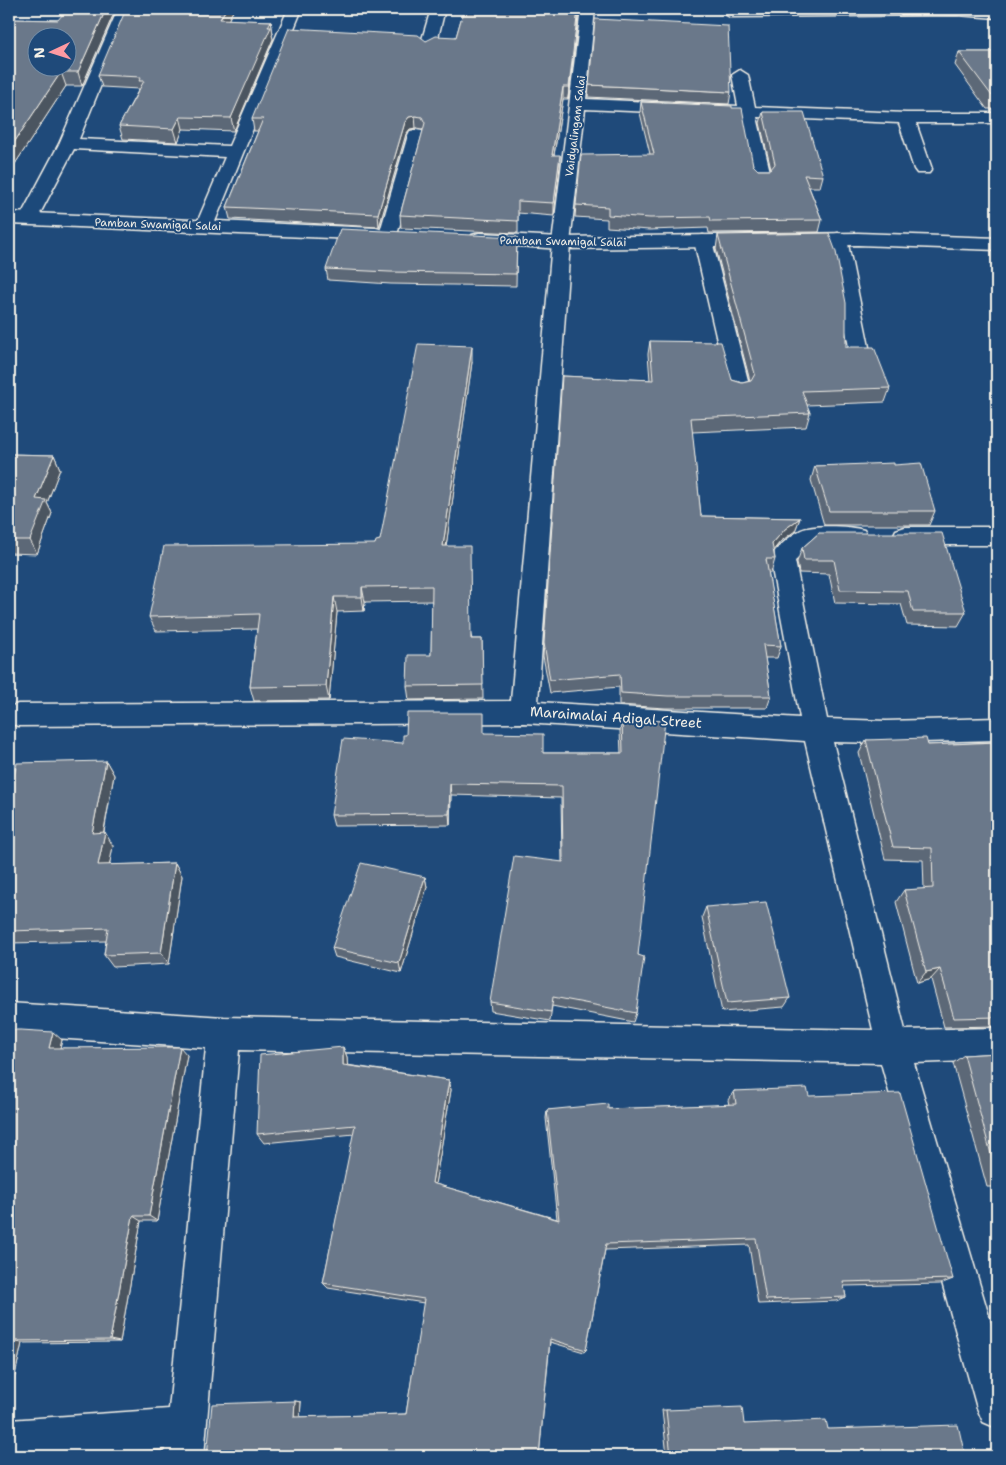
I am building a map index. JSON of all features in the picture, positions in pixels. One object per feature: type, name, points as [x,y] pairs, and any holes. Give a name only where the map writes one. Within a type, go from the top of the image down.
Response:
[{"type":"street","points":[[28,219],[68,144],[125,9]]},
{"type":"street","points":[[205,225],[295,9]]},
{"type":"street","points":[[428,46],[438,9]]},
{"type":"street","name":"Vaidyalingam Salai","points":[[561,243],[588,9]]},
{"type":"street","points":[[730,13],[956,10],[997,14]]},
{"type":"street","points":[[740,75],[762,176]]},
{"type":"street","points":[[578,104],[906,118],[997,118]]},
{"type":"street","points":[[906,118],[923,169]]},
{"type":"street","points":[[388,235],[416,135]]},
{"type":"street","points":[[68,144],[236,152]]},
{"type":"street","name":"Pamban Swamigal Salai","points":[[9,218],[205,225],[408,236]]},
{"type":"street","name":"Pamban Swamigal Salai","points":[[465,238],[561,243],[838,239],[997,244]]},
{"type":"street","points":[[838,239],[859,347]]},
{"type":"street","points":[[703,241],[739,388]]},
{"type":"street","name":"Maraimalai Adigal Street","points":[[561,243],[524,712],[816,730],[886,732],[997,729]]},
{"type":"street","points":[[997,536],[809,536],[782,558],[816,730],[893,1047],[997,1408]]},
{"type":"street","points":[[18,716],[524,712]]},
{"type":"street","points":[[9,1019],[224,1032],[893,1047],[997,1044]]},
{"type":"street","points":[[9,1440],[185,1442],[224,1032]]},
{"type":"building","points":[[67,9],[106,9],[78,72],[78,28],[28,28],[28,78],[57,78],[9,150],[9,19],[58,20]]},
{"type":"building","points":[[126,9],[226,9],[220,19],[271,21],[268,27],[271,27],[231,118],[180,117],[174,129],[119,126],[144,81],[139,81],[141,77],[98,75]]},
{"type":"building","points":[[464,9],[578,9],[569,87],[563,87],[552,155],[560,155],[554,203],[518,201],[518,221],[400,215],[425,123],[422,117],[415,116],[409,117],[405,122],[378,214],[227,207],[263,119],[252,119],[289,28],[418,35],[426,41],[436,36],[456,37]]},
{"type":"building","points":[[595,19],[728,26],[731,92],[589,85]]},
{"type":"building","points":[[959,52],[997,52],[997,96],[992,96]]},
{"type":"building","points":[[641,102],[742,108],[753,165],[758,170],[770,170],[775,164],[763,112],[804,112],[823,176],[804,175],[822,220],[711,221],[710,217],[650,218],[608,215],[608,207],[576,205],[581,155],[654,154]]},
{"type":"building","points":[[340,229],[517,237],[516,274],[326,269]]},
{"type":"building","points":[[829,233],[836,252],[846,303],[846,347],[874,347],[890,388],[802,391],[810,413],[691,418],[701,516],[800,518],[785,529],[772,544],[775,559],[766,559],[781,646],[763,645],[771,696],[668,696],[621,693],[620,674],[550,680],[544,643],[562,376],[653,380],[650,341],[721,342],[732,380],[742,383],[751,381],[755,374],[718,235]]},
{"type":"building","points":[[418,344],[472,346],[443,546],[470,546],[471,639],[482,639],[483,685],[407,686],[408,655],[431,655],[432,586],[362,587],[362,597],[334,597],[326,686],[250,687],[259,614],[149,617],[164,546],[375,544],[376,541],[380,540]]},
{"type":"building","points":[[9,454],[54,455],[36,499],[46,500],[30,540],[9,540]]},
{"type":"building","points":[[894,463],[894,465],[921,463],[935,511],[829,511],[815,466]]},
{"type":"building","points":[[819,533],[942,533],[966,612],[913,612],[908,591],[840,590],[834,560],[804,560],[802,548]]},
{"type":"building","points":[[407,713],[484,713],[484,733],[543,734],[543,753],[623,753],[622,719],[665,721],[638,955],[644,957],[636,1013],[553,997],[551,1012],[490,1002],[514,856],[563,862],[562,786],[450,784],[449,814],[331,815],[343,739],[403,743],[403,735],[406,735]]},
{"type":"building","points":[[926,738],[928,745],[997,742],[997,1017],[954,1018],[940,969],[926,972],[904,890],[933,888],[932,848],[893,847],[866,740]]},
{"type":"building","points":[[106,761],[92,833],[105,832],[98,865],[175,863],[161,953],[104,955],[108,928],[9,931],[9,796],[17,763]]},
{"type":"building","points":[[361,863],[425,877],[399,963],[332,948]]},
{"type":"building","points":[[766,902],[790,998],[727,1003],[706,907]]},
{"type":"building","points":[[9,1030],[53,1032],[49,1048],[180,1047],[149,1216],[133,1216],[110,1340],[10,1341],[9,1348]]},
{"type":"building","points":[[343,1047],[343,1065],[449,1080],[432,1183],[559,1220],[547,1110],[608,1104],[608,1109],[736,1104],[734,1091],[807,1088],[809,1096],[900,1093],[953,1279],[843,1282],[846,1297],[766,1300],[756,1239],[606,1244],[586,1350],[550,1339],[539,1456],[207,1456],[212,1404],[295,1401],[294,1417],[406,1414],[424,1299],[323,1283],[355,1125],[257,1134],[260,1055]]},
{"type":"building","points":[[997,1053],[997,1176],[964,1055]]},
{"type":"building","points":[[742,1407],[744,1424],[826,1420],[828,1429],[958,1425],[965,1456],[671,1456],[666,1410]]}]
